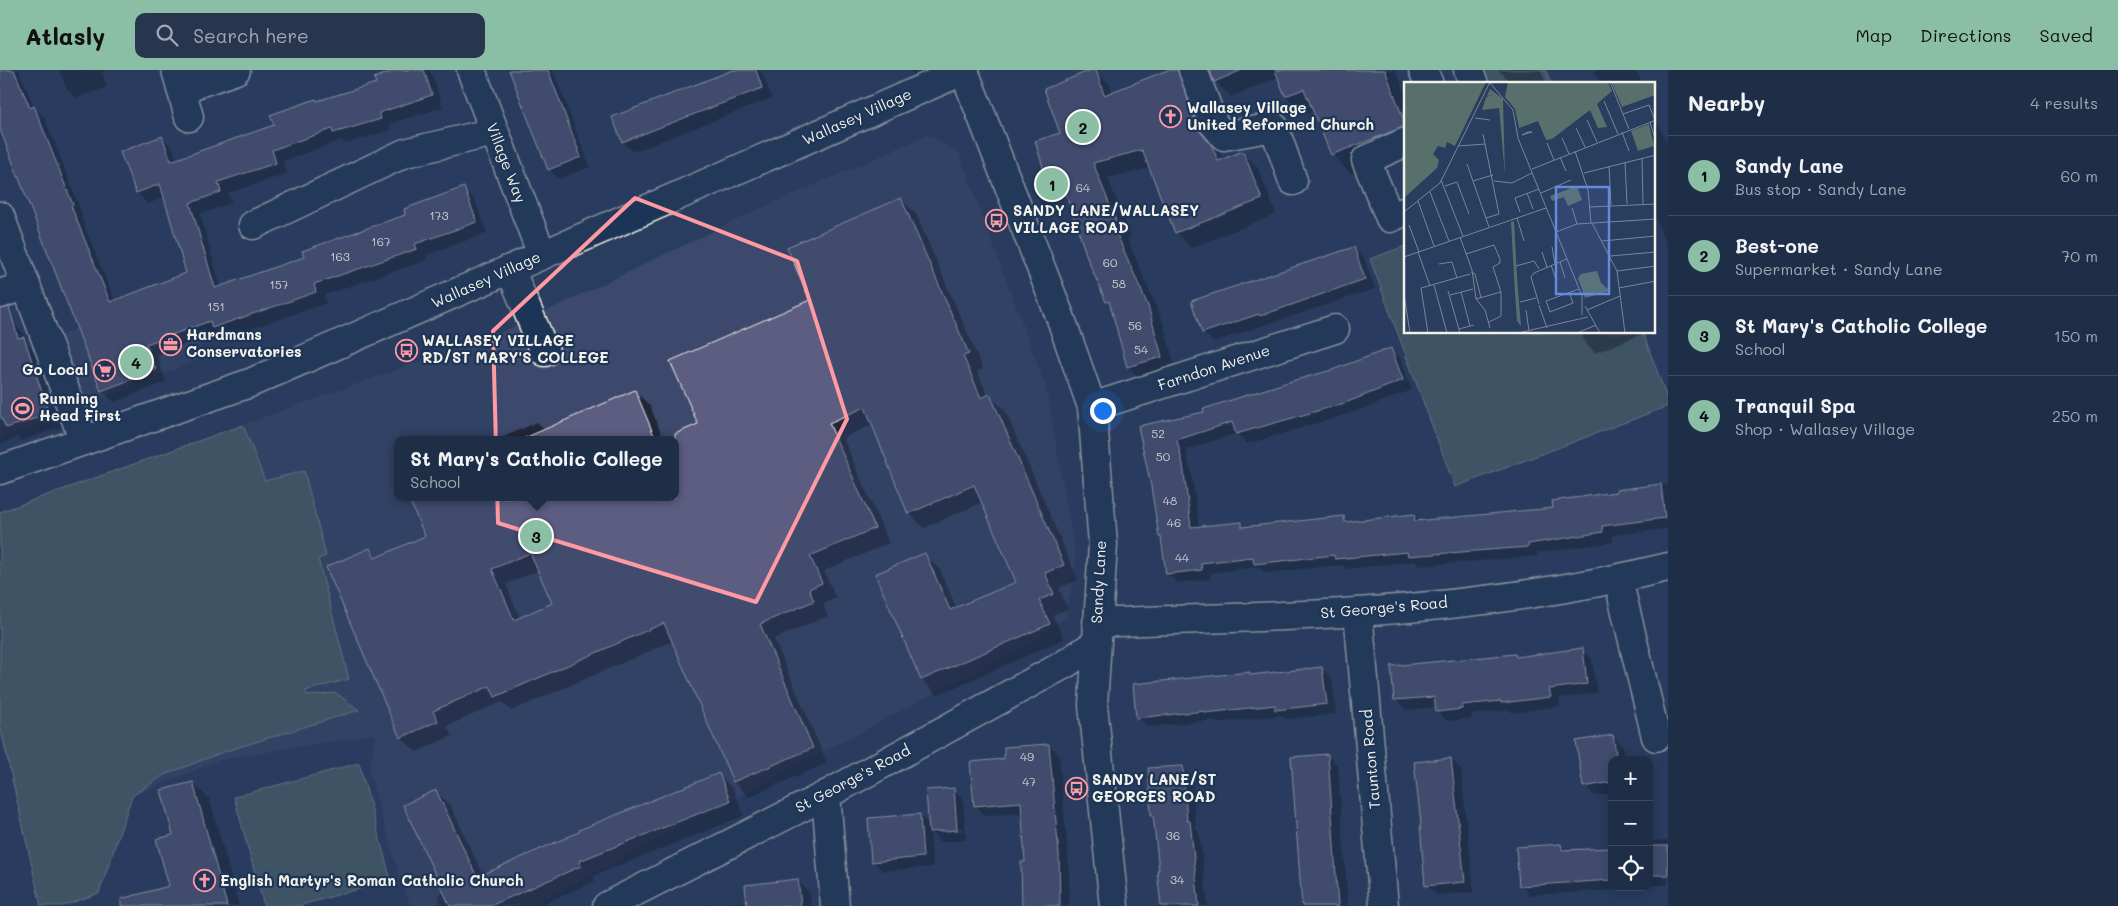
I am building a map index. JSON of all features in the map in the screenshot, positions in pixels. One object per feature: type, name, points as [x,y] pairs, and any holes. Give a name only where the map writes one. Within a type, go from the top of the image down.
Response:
[{"type":"street","points":[[189,117],[179,80],[236,70]]},
{"type":"street","name":"Village Way","points":[[470,70],[542,255]]},
{"type":"street","name":"Wallasey Village","points":[[0,470],[250,383],[964,70]]},
{"type":"street","name":"Sandy Lane","points":[[964,70],[1061,319],[1092,407],[1103,544],[1092,705],[1114,906]]},
{"type":"street","points":[[1193,70],[1213,123],[1224,136],[1274,127],[1293,181]]},
{"type":"street","points":[[1423,70],[1428,82]]},
{"type":"street","points":[[1468,70],[1473,82]]},
{"type":"street","points":[[253,225],[405,153],[494,132]]},
{"type":"street","points":[[1404,143],[1366,160],[1390,218],[1404,212]]},
{"type":"street","points":[[0,216],[84,441]]},
{"type":"street","points":[[510,269],[545,352]]},
{"type":"street","points":[[0,294],[26,285]]},
{"type":"street","name":"Farndon Avenue","points":[[1092,407],[1335,329]]},
{"type":"street","name":"St George's Road","points":[[607,906],[826,795],[1065,664],[1096,634],[1488,599],[1618,579],[1668,567]]},
{"type":"street","points":[[1618,579],[1656,737]]},
{"type":"street","name":"Taunton Road","points":[[1358,612],[1384,906]]},
{"type":"street","points":[[826,795],[835,906]]},
{"type":"highlighted area","points":[[635,198],[797,261],[847,419],[756,602],[498,523],[493,331]]},
{"type":"shaded area","points":[[928,135],[959,153],[1046,388],[1076,559],[1066,617],[1035,640],[531,906],[411,906],[401,882],[369,772],[376,734],[223,759],[132,796],[99,893],[63,906],[41,906],[0,733],[0,512],[505,331],[751,213]]},
{"type":"shaded area","points":[[188,277],[202,358],[0,440],[0,378],[32,366],[64,334],[107,316],[107,301]]},
{"type":"green space","points":[[1456,70],[1546,70],[1550,82],[1460,82]]},
{"type":"green space","points":[[1404,246],[1404,334],[1643,334],[1668,401],[1668,406],[1455,487],[1370,259]]},
{"type":"green space","points":[[243,425],[265,481],[304,471],[326,556],[318,559],[349,679],[305,691],[308,696],[336,693],[359,710],[223,752],[164,775],[132,796],[99,893],[63,906],[41,906],[0,725],[0,512]]},
{"type":"green space","points":[[359,763],[391,880],[298,906],[264,906],[234,797]]},
{"type":"building","points":[[0,70],[14,70],[30,108],[34,106],[73,205],[71,206],[110,302],[186,273],[160,184],[136,193],[120,152],[162,136],[171,161],[274,125],[270,115],[316,99],[317,101],[376,83],[374,78],[397,70],[424,70],[432,95],[379,113],[381,119],[333,133],[332,129],[272,150],[276,163],[218,182],[221,192],[190,203],[215,288],[304,257],[302,251],[405,215],[404,209],[464,187],[477,222],[415,244],[417,249],[314,284],[316,292],[212,328],[210,321],[146,344],[156,370],[101,391],[0,129]]},
{"type":"building","points":[[509,70],[548,70],[581,157],[548,170]]},
{"type":"building","points":[[733,70],[756,70],[762,88],[622,142],[612,117]]},
{"type":"building","points":[[1091,70],[1096,70],[1104,95],[1168,70],[1178,70],[1198,129],[1212,146],[1218,161],[1243,151],[1262,199],[1175,233],[1142,150],[1093,163],[1116,221],[1112,223],[1148,306],[1162,357],[1127,367],[1109,301],[1106,302],[1088,260],[1060,176],[1047,180],[1035,141],[1060,133],[1044,89]]},
{"type":"building","points":[[1210,70],[1242,70],[1214,82]]},
{"type":"building","points":[[1275,70],[1385,70],[1404,121],[1404,127],[1331,155],[1304,89],[1285,96]]},
{"type":"building","points":[[901,198],[969,354],[963,356],[981,398],[990,394],[1064,565],[1045,573],[1054,594],[1039,600],[1050,624],[921,680],[875,574],[925,553],[950,610],[1016,582],[974,485],[908,514],[865,407],[829,423],[875,528],[810,556],[822,583],[809,589],[814,601],[760,624],[813,748],[733,782],[664,623],[495,697],[490,686],[433,711],[438,721],[400,738],[326,567],[370,548],[375,558],[425,536],[410,501],[679,501],[679,436],[675,436],[675,434],[698,424],[670,361],[810,300],[787,247]],"holes":[[[530,553],[552,603],[514,620],[492,569]]]},
{"type":"building","points":[[1354,247],[1365,279],[1260,316],[1259,314],[1202,333],[1191,301]]},
{"type":"building","points":[[9,307],[18,338],[24,337],[49,414],[6,428],[0,415],[0,309]]},
{"type":"building","points":[[1391,348],[1403,380],[1345,403],[1236,434],[1232,422],[1177,440],[1183,465],[1191,527],[1242,522],[1242,527],[1344,516],[1345,522],[1414,514],[1415,521],[1553,508],[1552,501],[1661,484],[1665,518],[1602,526],[1603,532],[1528,544],[1528,547],[1408,556],[1407,552],[1335,559],[1334,555],[1254,564],[1253,557],[1201,563],[1202,570],[1166,574],[1161,537],[1159,537],[1151,486],[1138,426],[1204,412],[1203,409],[1332,370]]},
{"type":"building","points":[[635,390],[654,436],[529,436]]},
{"type":"building","points":[[1583,648],[1587,684],[1549,689],[1551,697],[1462,705],[1462,709],[1436,712],[1434,697],[1394,700],[1391,666],[1515,654],[1516,657]]},
{"type":"building","points":[[1322,667],[1327,704],[1275,710],[1275,705],[1136,718],[1133,684],[1250,672],[1250,675]]},
{"type":"building","points":[[1613,735],[1616,756],[1608,756],[1608,783],[1583,787],[1576,741]]},
{"type":"building","points":[[1049,744],[1059,855],[1060,906],[1022,906],[1021,862],[1025,862],[1021,802],[974,806],[970,762],[1004,759],[1004,747]]},
{"type":"building","points":[[1328,754],[1338,906],[1302,906],[1291,757]]},
{"type":"building","points":[[1451,758],[1465,882],[1425,886],[1414,762]]},
{"type":"building","points":[[1183,766],[1187,821],[1190,821],[1199,906],[1161,906],[1148,768]]},
{"type":"building","points":[[719,773],[730,801],[579,861],[581,866],[490,906],[450,906],[403,805],[436,790],[477,877],[579,832],[579,830]]},
{"type":"building","points":[[193,782],[227,906],[121,906],[121,899],[169,886],[156,839],[173,835],[161,790]]},
{"type":"building","points":[[954,788],[957,830],[929,832],[926,790]]},
{"type":"building","points":[[920,814],[923,857],[871,862],[868,818]]},
{"type":"building","points":[[1561,844],[1562,850],[1608,848],[1608,880],[1519,886],[1516,847]]},
{"type":"building","points":[[1653,846],[1668,846],[1668,875],[1653,875]]},
{"type":"building","points":[[798,879],[801,906],[747,906],[745,885]]},
{"type":"place","name":"Wallasey Village United Reformed Church","points":[[1171,117]]},
{"type":"place","name":"Best-one","points":[[1083,127]]},
{"type":"place","name":"Sandy Lane","points":[[1052,184]]},
{"type":"place","name":"SANDY LANE/WALLASEY VILLAGE ROAD","points":[[997,220]]},
{"type":"place","name":"Hardmans Conservatories","points":[[170,344]]},
{"type":"place","name":"WALLASEY VILLAGE RD/ST MARY'S COLLEGE","points":[[406,350]]},
{"type":"place","name":"Tranquil Spa","points":[[136,362]]},
{"type":"place","name":"Go Local","points":[[104,370]]},
{"type":"place","name":"Running Head First","points":[[23,408]]},
{"type":"place","name":"St Mary's Catholic College","points":[[536,536]]},
{"type":"place","name":"SANDY LANE/ST GEORGES ROAD","points":[[1076,789]]},
{"type":"place","name":"English Martyr's Roman Catholic Church","points":[[204,881]]}]
